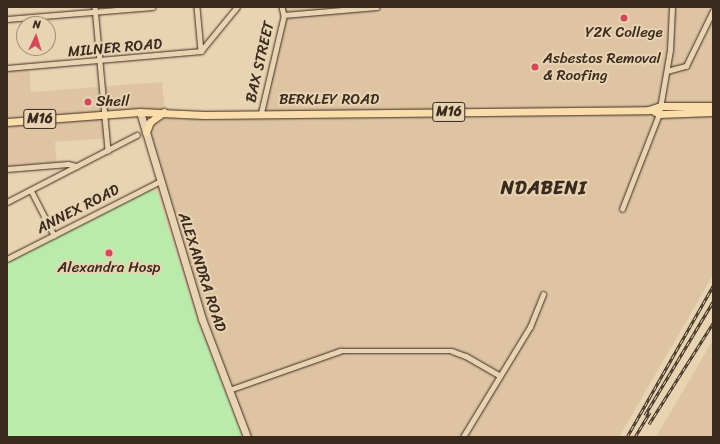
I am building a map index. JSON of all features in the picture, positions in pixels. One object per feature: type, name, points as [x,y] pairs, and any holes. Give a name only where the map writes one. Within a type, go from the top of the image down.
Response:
[{"type":"main road","name":"BERKLEY ROAD","points":[[7,122],[140,112],[261,113],[652,110],[661,106],[713,106]]},
{"type":"main road","points":[[652,110],[659,114],[713,112]]},
{"type":"main road","points":[[146,132],[150,122],[164,112]]},
{"type":"street","points":[[7,19],[96,9],[153,7]]},
{"type":"street","points":[[197,7],[201,51]]},
{"type":"street","points":[[201,51],[237,7]]},
{"type":"street","points":[[282,7],[283,15],[377,7]]},
{"type":"street","points":[[622,209],[661,106],[667,71],[672,7]]},
{"type":"street","points":[[96,9],[108,150]]},
{"type":"street","points":[[667,71],[686,66],[713,11]]},
{"type":"street","name":"BAX STREET","points":[[261,113],[283,15]]},
{"type":"street","name":"MILNER ROAD","points":[[7,68],[100,62],[201,51]]},
{"type":"street","name":"ALEXANDRA ROAD","points":[[140,112],[159,182],[202,319],[247,437]]},
{"type":"street","points":[[7,202],[137,135]]},
{"type":"street","points":[[7,169],[68,164],[77,166]]},
{"type":"street","name":"ANNEX ROAD","points":[[7,259],[159,182]]},
{"type":"street","points":[[31,190],[54,235]]},
{"type":"street","points":[[463,437],[530,327],[543,294]]},
{"type":"street","points":[[229,390],[340,351],[452,351],[466,356],[500,376]]},
{"type":"shaded area","points":[[279,7],[713,7],[713,275],[619,437],[247,437],[202,319],[140,112],[105,114],[107,138],[55,142],[57,165],[7,169],[7,68],[29,67],[31,92],[162,82],[165,112],[260,113],[283,16]]},
{"type":"shaded area","points":[[713,340],[713,437],[656,437]]},
{"type":"green space","points":[[151,190],[157,193],[196,317],[242,437],[7,437],[7,263]]},
{"type":"railway","points":[[627,437],[713,286]]},
{"type":"railway","points":[[645,415],[713,302]]},
{"type":"railway","points":[[649,424],[713,323]]},
{"type":"railway","points":[[635,437],[650,412]]},
{"type":"place","name":"Y2K College","points":[[624,18]]},
{"type":"place","name":"Asbestos Removal & Roofing","points":[[535,67]]},
{"type":"place","name":"Shell","points":[[88,102]]},
{"type":"place","name":"Alexandra Hosp","points":[[109,253]]},
{"type":"district","name":"NDABENI","points":[[544,188]]}]
